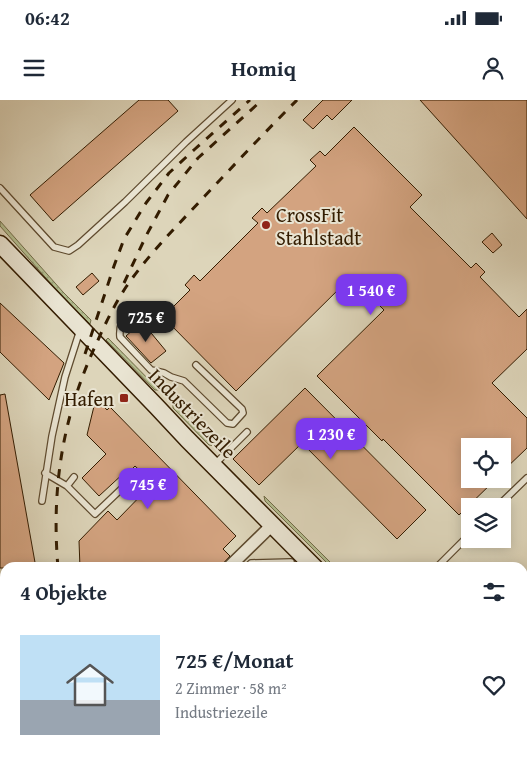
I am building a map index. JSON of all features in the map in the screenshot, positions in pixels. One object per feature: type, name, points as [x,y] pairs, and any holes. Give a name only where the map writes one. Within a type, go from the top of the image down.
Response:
[{"type":"main road","name":"Industriezeile","points":[[0,244],[213,466],[272,524],[294,561]]},
{"type":"street","points":[[234,562],[272,524]]},
{"type":"lane","points":[[0,188],[54,247],[68,251],[78,245],[126,202],[186,142],[232,100]]},
{"type":"lane","points":[[143,313],[141,308],[129,308],[121,323],[120,337],[151,370],[184,381],[227,423],[233,424],[243,414],[242,409],[196,365]]},
{"type":"lane","points":[[42,501],[52,436],[65,377],[80,328]]},
{"type":"lane","points":[[213,466],[246,432]]},
{"type":"lane","points":[[46,473],[67,486],[95,514],[134,476]]},
{"type":"lane","points":[[67,486],[74,477]]},
{"type":"lane","points":[[506,498],[527,478]]},
{"type":"lane","points":[[442,562],[461,543]]},
{"type":"lane","points":[[272,562],[294,561]]},
{"type":"green space","points":[[0,221],[63,292],[91,320],[90,324],[60,294],[0,226]]},
{"type":"green space","points":[[108,338],[159,390],[155,390],[106,340]]},
{"type":"green space","points":[[173,403],[216,446],[209,445],[173,408]]},
{"type":"green space","points":[[264,496],[330,562],[326,562],[265,501]]},
{"type":"building","points":[[139,100],[168,100],[178,111],[53,221],[30,195]]},
{"type":"building","points":[[323,100],[352,100],[332,120],[327,115],[313,129],[303,120]]},
{"type":"building","points":[[420,100],[527,100],[527,219],[475,161]]},
{"type":"building","points":[[354,127],[422,195],[410,207],[471,268],[476,263],[485,272],[480,277],[519,317],[527,309],[527,349],[492,383],[527,418],[527,448],[511,463],[511,438],[461,438],[461,488],[487,488],[476,498],[461,498],[461,513],[459,515],[317,376],[384,310],[351,277],[236,391],[163,317],[190,290],[185,285],[194,275],[200,281],[258,223],[252,218],[262,208],[267,213],[316,166],[310,160],[320,151],[325,156]]},
{"type":"building","points":[[492,233],[502,245],[493,253],[482,242]]},
{"type":"building","points":[[92,273],[99,281],[83,295],[76,287]]},
{"type":"building","points":[[0,303],[64,363],[49,400],[0,352]]},
{"type":"building","points":[[142,322],[166,351],[151,363],[126,336]]},
{"type":"building","points":[[305,388],[426,510],[397,539],[302,443],[259,485],[233,459]]},
{"type":"building","points":[[5,394],[35,562],[0,562],[0,395]]},
{"type":"building","points":[[96,398],[107,410],[110,407],[236,536],[223,549],[230,556],[224,562],[80,562],[79,541],[108,511],[117,520],[153,483],[135,466],[127,474],[125,472],[99,496],[82,478],[106,454],[87,435]]},
{"type":"railway","points":[[85,354],[124,239],[146,203],[169,173],[250,100]]},
{"type":"railway","points":[[124,283],[168,195],[198,158],[262,100]]},
{"type":"railway","points":[[58,562],[56,508],[58,479],[68,423],[86,368],[111,313],[126,287],[153,252],[297,100]]},
{"type":"place","name":"CrossFit Stahlstadt","points":[[266,225]]},
{"type":"place","name":"Hafen","points":[[124,398]]}]
